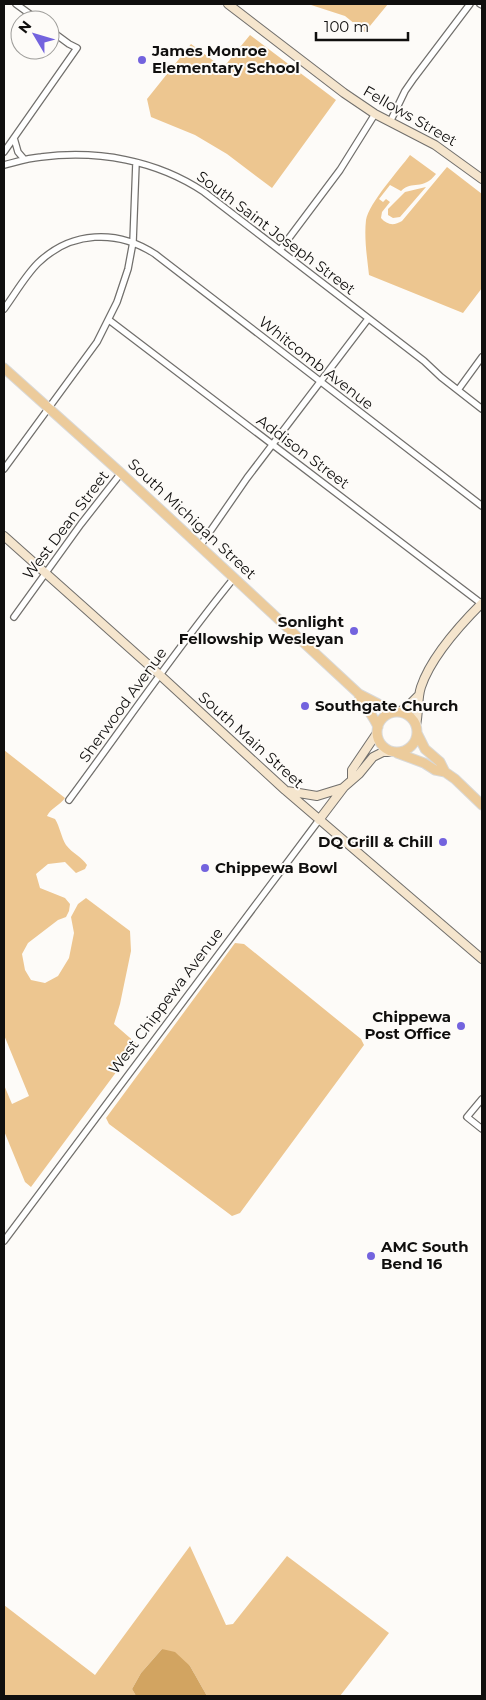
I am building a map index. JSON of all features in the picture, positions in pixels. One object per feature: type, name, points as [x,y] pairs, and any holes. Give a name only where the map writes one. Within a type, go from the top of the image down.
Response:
[{"type":"main road","name":"South Michigan Street","points":[[4,368],[121,473],[359,694],[396,712]]},
{"type":"main road","name":"South Michigan Street","points":[[359,694],[374,718],[377,730]]},
{"type":"main road","points":[[445,772],[435,770],[417,760],[393,752],[381,745],[377,730],[384,717],[396,712],[409,716],[417,729],[425,750],[440,762],[445,772],[482,805]]},
{"type":"main road","points":[[393,752],[408,749],[413,745],[417,729]]},
{"type":"street","name":"Fellows Street","points":[[228,4],[344,93],[375,114],[435,145],[482,179]]},
{"type":"street","points":[[390,122],[405,91],[470,4]]},
{"type":"street","points":[[4,152],[77,48],[60,37]]},
{"type":"street","points":[[280,250],[340,170],[375,114]]},
{"type":"street","points":[[14,138],[18,152],[24,160]]},
{"type":"street","name":"South Saint Joseph Street","points":[[4,165],[41,157],[84,155],[136,162],[163,170],[191,184],[424,361],[482,409]]},
{"type":"street","points":[[4,469],[96,342],[109,320],[123,286],[134,242],[136,162]]},
{"type":"street","points":[[4,309],[38,263],[61,246],[99,236],[134,242]]},
{"type":"street","name":"Whitcomb Avenue","points":[[134,242],[154,254],[482,506]]},
{"type":"street","points":[[200,546],[272,444],[368,319]]},
{"type":"street","name":"Addison Street","points":[[109,320],[482,603]]},
{"type":"street","points":[[458,390],[482,357]]},
{"type":"street","name":"West Dean Street","points":[[14,617],[81,524],[121,473]]},
{"type":"street","name":"South Main Street","points":[[4,536],[285,790],[482,959]]},
{"type":"street","name":"Sherwood Avenue","points":[[68,800],[161,676],[194,627],[234,578]]},
{"type":"street","points":[[417,729],[419,695],[427,673],[462,623],[482,603]]},
{"type":"street","points":[[396,712],[407,707],[419,695]]},
{"type":"street","name":"West Chippewa Avenue","points":[[352,779],[352,770],[377,730]]},
{"type":"street","name":"West Chippewa Avenue","points":[[4,1242],[344,788],[373,757],[383,752],[393,752]]},
{"type":"street","points":[[285,790],[316,796],[344,788]]},
{"type":"street","points":[[482,1099],[467,1117],[482,1130]]},
{"type":"shaded area","points":[[308,4],[388,4],[365,32],[345,16]]},
{"type":"shaded area","points":[[250,35],[336,100],[272,188],[227,154],[195,135],[151,117],[147,99],[191,44],[223,68]]},
{"type":"shaded area","points":[[410,155],[436,174],[427,182],[409,186],[401,191],[390,185],[379,199],[383,202],[386,199],[390,202],[382,212],[381,218],[386,222],[396,224],[402,221],[447,167],[482,194],[482,288],[463,313],[369,275],[365,234],[368,213],[378,196]]},
{"type":"shaded area","points":[[426,187],[400,217],[393,218],[388,215],[388,209],[405,192]]},
{"type":"shaded area","points":[[4,750],[65,798],[47,816],[55,819],[66,845],[87,865],[85,869],[76,873],[65,862],[48,864],[36,874],[40,888],[65,898],[70,904],[66,917],[58,920],[28,943],[22,954],[25,970],[31,980],[45,983],[58,976],[69,958],[74,933],[71,917],[78,904],[86,898],[130,931],[131,951],[114,1024],[137,1044],[31,1187],[25,1182],[4,1131],[4,1085],[12,1104],[29,1096],[4,1035]]},
{"type":"shaded area","points":[[235,943],[244,944],[361,1039],[364,1045],[240,1213],[232,1216],[109,1124],[106,1118]]},
{"type":"shaded area","points":[[190,1546],[226,1625],[233,1624],[287,1556],[389,1633],[340,1696],[207,1696],[190,1666],[162,1649],[141,1673],[132,1689],[136,1696],[4,1695],[4,1605],[95,1675]]},
{"type":"shaded area","points":[[162,1649],[175,1652],[190,1666],[207,1696],[136,1696],[132,1689],[141,1673]]},
{"type":"place","name":"James Monroe Elementary School","points":[[142,60]]},
{"type":"place","name":"Sonlight Fellowship Wesleyan","points":[[354,631]]},
{"type":"place","name":"Southgate Church","points":[[305,706]]},
{"type":"place","name":"DQ Grill & Chill","points":[[443,842]]},
{"type":"place","name":"Chippewa Bowl","points":[[205,868]]},
{"type":"place","name":"Chippewa Post Office","points":[[461,1026]]},
{"type":"place","name":"AMC South Bend 16","points":[[371,1256]]}]
